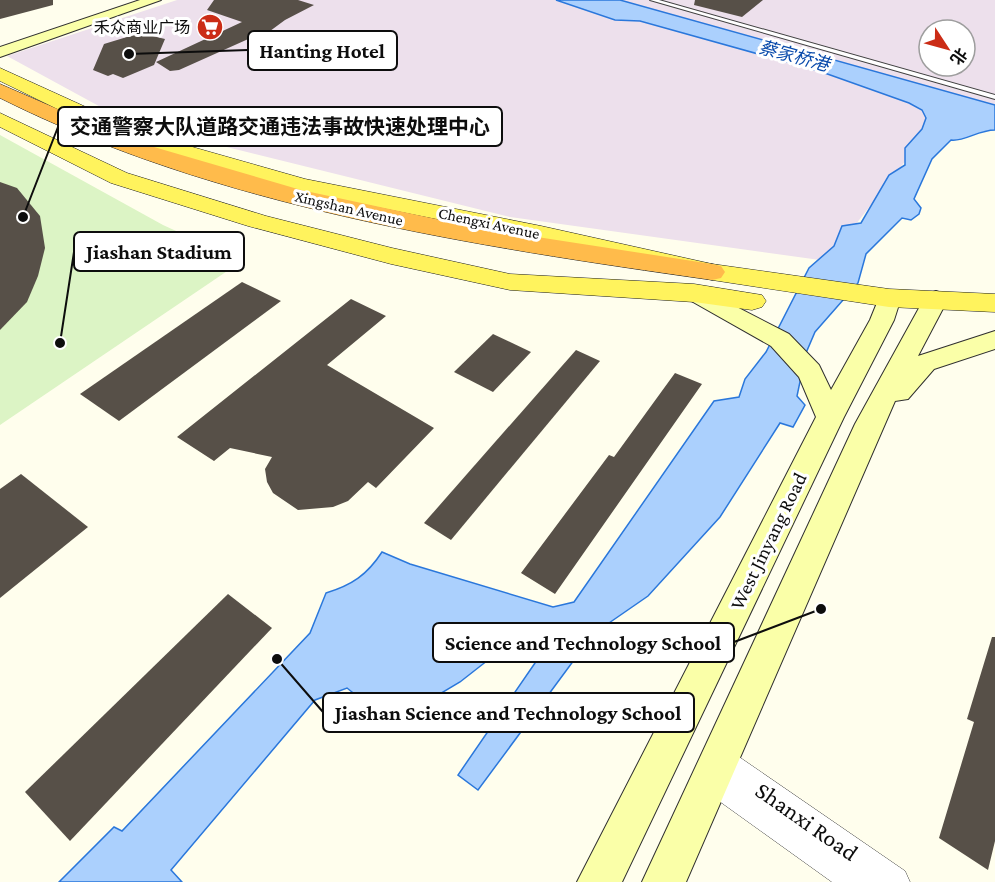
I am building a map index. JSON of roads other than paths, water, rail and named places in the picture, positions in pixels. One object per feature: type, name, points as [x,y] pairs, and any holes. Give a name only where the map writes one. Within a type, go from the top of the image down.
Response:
[{"type":"highway","name":"Xingshan Avenue","points":[[1,75],[104,136],[171,161],[348,210],[692,293]]},
{"type":"highway","name":"Xingshan Avenue","points":[[0,106],[51,131],[155,174],[337,225],[543,258],[712,272]]},
{"type":"main road","points":[[0,52],[154,0]]},
{"type":"main road","points":[[0,46],[23,44]]},
{"type":"main road","points":[[1,75],[8,52],[23,44]]},
{"type":"main road","name":"Chengxi Avenue","points":[[1,75],[135,138],[282,179],[712,272],[775,305]]},
{"type":"main road","name":"Chengxi Avenue","points":[[0,119],[119,178],[257,221],[391,256],[510,282],[692,293],[775,305],[852,304],[885,309],[931,310],[995,303]]},
{"type":"main road","points":[[775,305],[780,340],[810,372],[830,417]]},
{"type":"main road","name":"West Jinyang Road","points":[[599,882],[885,309]]},
{"type":"main road","points":[[664,882],[869,424],[931,310]]},
{"type":"main road","name":"Chengxi Avenue","points":[[931,310],[995,325]]},
{"type":"main road","points":[[869,424],[925,363],[995,340]]},
{"type":"street","name":"Shanxi Road","points":[[715,769],[859,882]]},
{"type":"street","name":"Shanxi Road","points":[[715,769],[894,882]]},
{"type":"lane","points":[[653,0],[995,97]]},
{"type":"water","name":"蔡家桥港","points":[[556,0],[620,0],[995,105],[995,130],[951,140],[932,159],[914,199],[921,208],[919,214],[911,220],[902,218],[866,254],[858,283],[815,332],[806,353],[797,396],[805,405],[793,427],[780,423],[720,517],[648,596],[609,623],[574,660],[478,790],[458,775],[535,663],[532,650],[506,646],[460,682],[413,710],[372,708],[347,688],[315,700],[171,870],[182,882],[59,882],[114,827],[122,831],[310,633],[326,593],[358,578],[371,567],[382,552],[410,564],[553,607],[574,602],[714,401],[739,397],[745,379],[766,352],[809,268],[834,246],[842,226],[861,223],[889,175],[905,165],[905,148],[922,129],[926,118],[922,110],[909,103],[819,71],[640,21],[615,20]]},
{"type":"place","name":"禾众商业广场","points":[[210,27]]},
{"type":"place","name":"Hanting Hotel","points":[[129,54]]},
{"type":"place","name":"交通警察大队道路交通违法事故快速处理中心","points":[[23,217]]},
{"type":"place","name":"Jiashan Stadium","points":[[60,343]]},
{"type":"place","name":"Science and Technology School","points":[[821,609]]},
{"type":"place","name":"Jiashan Science and Technology School","points":[[277,659]]}]
